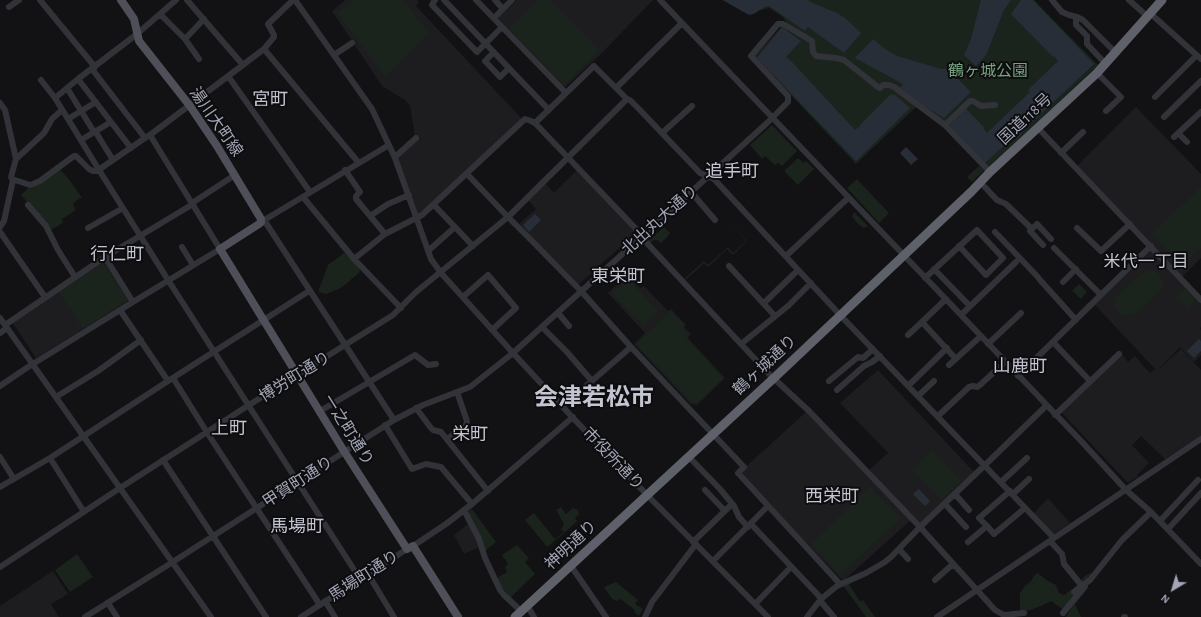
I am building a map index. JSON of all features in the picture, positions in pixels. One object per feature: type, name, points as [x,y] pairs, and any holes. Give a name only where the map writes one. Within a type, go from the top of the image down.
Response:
[{"type":"highway","name":"国道118号","points":[[904,255],[990,172],[1097,73],[1162,0]]},
{"type":"highway","name":"鶴ヶ城通り","points":[[647,495],[904,255]]},
{"type":"highway","name":"神明通り","points":[[521,611],[647,495]]},
{"type":"main road","name":"湯川大町線","points":[[121,0],[133,16],[140,44],[190,106],[236,175],[261,219],[261,222]]},
{"type":"main road","points":[[220,249],[261,222]]},
{"type":"main road","name":"一之町通り","points":[[220,249],[344,452],[458,617]]},
{"type":"street","points":[[9,7],[19,0]]},
{"type":"street","points":[[0,386],[32,364],[220,249],[147,137],[40,0]]},
{"type":"street","points":[[56,98],[78,79],[161,15],[176,0]]},
{"type":"street","points":[[187,0],[243,65]]},
{"type":"street","points":[[12,179],[30,185],[36,183],[74,156],[76,156],[89,169],[96,172],[190,106],[264,49],[274,37],[274,34],[268,24],[294,0]]},
{"type":"street","name":"市役所通り","points":[[294,0],[372,109],[395,157],[431,259],[441,273],[513,353],[647,495],[768,617]]},
{"type":"street","points":[[435,0],[432,5],[477,52],[502,28]]},
{"type":"street","points":[[444,0],[549,110]]},
{"type":"street","points":[[476,0],[566,93]]},
{"type":"street","points":[[495,0],[503,9]]},
{"type":"street","points":[[494,18],[512,0]]},
{"type":"street","points":[[660,0],[848,198],[940,292],[1126,490],[1151,512],[1201,564]]},
{"type":"street","points":[[1052,0],[1062,12],[1083,20],[1116,53]]},
{"type":"street","points":[[1129,0],[1199,57],[1155,97]]},
{"type":"street","points":[[161,15],[185,38],[199,59]]},
{"type":"street","points":[[1076,17],[1076,25],[1087,36],[1088,44],[1102,60]]},
{"type":"street","points":[[185,38],[204,19]]},
{"type":"street","points":[[616,88],[682,23]]},
{"type":"street","name":"北出丸大通り","points":[[513,353],[641,238],[788,102],[788,96],[751,56],[780,23],[812,41],[813,52],[816,56],[844,60],[878,87],[880,88],[883,85],[894,87],[945,125]]},
{"type":"street","points":[[334,55],[352,43]]},
{"type":"street","points":[[264,49],[358,162]]},
{"type":"street","points":[[494,52],[485,61],[500,77],[509,68]]},
{"type":"street","points":[[535,123],[594,66],[627,99],[632,102],[700,173],[714,179],[840,315],[1001,482],[1052,540],[1062,554],[1064,564],[1082,586]]},
{"type":"street","points":[[1097,73],[1121,97],[1106,111]]},
{"type":"street","points":[[228,76],[310,192]]},
{"type":"street","points":[[78,79],[131,148]]},
{"type":"street","points":[[41,80],[56,98],[168,280],[360,578]]},
{"type":"street","points":[[1164,117],[1201,82]]},
{"type":"street","points":[[67,88],[113,160]]},
{"type":"street","name":"博労町通り","points":[[0,567],[163,460],[393,315],[416,292],[508,217],[627,99]]},
{"type":"street","points":[[990,172],[945,125],[970,101],[973,101],[981,106],[995,105]]},
{"type":"street","points":[[68,119],[96,102]]},
{"type":"street","points":[[0,104],[5,110],[16,159],[11,177],[13,180],[4,221],[0,227]]},
{"type":"street","points":[[662,133],[692,106]]},
{"type":"street","points":[[16,159],[44,133],[52,119],[62,110]]},
{"type":"street","points":[[1187,142],[1176,135],[1201,112]]},
{"type":"street","points":[[354,258],[385,234],[417,218],[434,205],[525,119],[535,123],[640,233],[641,238],[741,344],[810,412],[920,527],[995,610],[1004,615],[1024,613]]},
{"type":"street","points":[[81,140],[111,122]]},
{"type":"street","points":[[1038,128],[1201,300]]},
{"type":"street","points":[[1061,153],[1083,132]]},
{"type":"street","points":[[395,157],[416,138]]},
{"type":"street","points":[[261,222],[358,162],[389,145]]},
{"type":"street","points":[[345,170],[360,192],[356,196],[356,199],[385,234]]},
{"type":"street","points":[[467,174],[581,291],[631,347],[744,467],[738,473],[840,584]]},
{"type":"street","points":[[0,333],[45,297],[105,257],[192,204],[236,175]]},
{"type":"street","points":[[980,182],[997,200],[1006,204],[1032,229],[1030,231],[1044,245]]},
{"type":"street","points":[[691,192],[716,220]]},
{"type":"street","points":[[370,216],[388,204],[409,195]]},
{"type":"street","points":[[302,197],[354,258],[401,308]]},
{"type":"street","points":[[786,256],[848,198]]},
{"type":"street","points":[[28,205],[46,226],[58,250],[75,277]]},
{"type":"street","points":[[434,205],[472,246]]},
{"type":"street","points":[[88,228],[123,208]]},
{"type":"street","points":[[261,222],[266,224],[394,420]]},
{"type":"street","points":[[1032,229],[1037,224],[1051,239]]},
{"type":"street","points":[[1077,228],[1101,251],[1130,224]]},
{"type":"street","points":[[428,251],[455,228]]},
{"type":"street","points":[[925,278],[934,269],[959,246],[977,230],[1003,258],[986,275],[959,246]]},
{"type":"street","points":[[0,232],[45,297]]},
{"type":"street","points":[[996,232],[1076,320]]},
{"type":"street","points":[[1018,376],[1151,246]]},
{"type":"street","points":[[182,247],[193,265]]},
{"type":"street","points":[[1054,248],[1101,295]]},
{"type":"street","points":[[105,257],[132,302]]},
{"type":"street","points":[[961,315],[1016,262]]},
{"type":"street","points":[[729,266],[775,316]]},
{"type":"street","points":[[934,269],[967,302]]},
{"type":"street","points":[[1063,282],[1076,269]]},
{"type":"street","points":[[764,303],[798,270]]},
{"type":"street","points":[[463,297],[488,275],[516,308],[492,330]]},
{"type":"street","points":[[741,344],[788,306],[811,283]]},
{"type":"street","points":[[0,487],[50,458],[310,291]]},
{"type":"street","points":[[908,335],[946,299]]},
{"type":"street","points":[[120,310],[171,379],[256,508],[323,603],[335,617]]},
{"type":"street","points":[[558,313],[569,326]]},
{"type":"street","points":[[988,344],[1021,313]]},
{"type":"street","points":[[0,318],[209,616]]},
{"type":"street","points":[[922,322],[956,358]]},
{"type":"street","points":[[542,327],[567,352],[592,381]]},
{"type":"street","points":[[949,365],[981,336]]},
{"type":"street","points":[[56,397],[141,340]]},
{"type":"street","points":[[1053,342],[1090,381]]},
{"type":"street","points":[[563,406],[631,347]]},
{"type":"street","points":[[908,386],[947,348]]},
{"type":"street","points":[[830,381],[858,357],[863,358],[873,349]]},
{"type":"street","name":"甲賀町通り","points":[[85,617],[394,420],[416,408],[477,383],[513,353]]},
{"type":"street","points":[[1055,415],[1118,354]]},
{"type":"street","points":[[320,411],[415,355],[428,365],[436,364]]},
{"type":"street","points":[[838,390],[864,366],[880,356]]},
{"type":"street","points":[[938,416],[969,387],[977,387],[980,385],[1005,362]]},
{"type":"street","points":[[918,396],[934,382]]},
{"type":"street","points":[[447,439],[463,428],[467,421],[457,392]]},
{"type":"street","points":[[807,617],[821,599],[840,584],[848,582],[885,562],[1046,406]]},
{"type":"street","points":[[416,408],[433,430],[438,430],[441,432],[488,491]]},
{"type":"street","name":"馬場町通り","points":[[301,617],[446,524],[488,491],[573,417]]},
{"type":"street","points":[[385,426],[412,469],[426,464],[441,467],[472,504]]},
{"type":"street","points":[[941,616],[1201,439]]},
{"type":"street","points":[[688,456],[720,489],[732,504],[739,517],[749,525],[819,596],[822,603],[834,617]]},
{"type":"street","points":[[0,457],[14,479]]},
{"type":"street","points":[[50,458],[84,512]]},
{"type":"street","points":[[1001,482],[1027,458]]},
{"type":"street","points":[[163,460],[266,617]]},
{"type":"street","points":[[1025,508],[994,534],[979,518],[1029,479]]},
{"type":"street","points":[[1160,521],[1198,480]]},
{"type":"street","points":[[711,497],[720,489]]},
{"type":"street","points":[[705,490],[725,511]]},
{"type":"street","points":[[955,494],[969,510]]},
{"type":"street","points":[[1168,529],[1201,494]]},
{"type":"street","points":[[645,617],[652,602],[694,543],[732,504]]},
{"type":"street","points":[[944,504],[966,527]]},
{"type":"street","points":[[713,561],[768,506]]},
{"type":"street","points":[[464,510],[479,538],[485,558],[500,590],[504,596],[521,611],[534,617]]},
{"type":"street","points":[[1063,613],[1117,546],[1151,512]]},
{"type":"street","points":[[968,542],[987,526]]},
{"type":"street","points":[[898,549],[908,559]]},
{"type":"street","points":[[935,580],[953,564]]},
{"type":"street","points":[[571,566],[606,617]]},
{"type":"street","points":[[755,604],[791,567]]},
{"type":"street","points":[[368,574],[394,617]]},
{"type":"street","points":[[1074,592],[1090,580]]},
{"type":"street","points":[[108,603],[117,617]]},
{"type":"shaded area","points":[[345,0],[417,0],[419,2],[416,6],[523,120],[419,217],[395,153],[415,136],[410,106],[405,100],[382,86],[332,11]]},
{"type":"shaded area","points":[[517,0],[653,0],[599,56],[564,88],[498,18]]},
{"type":"shaded area","points":[[723,0],[808,0],[837,13],[845,18],[861,33],[844,53],[808,27],[805,31],[769,6],[749,15]]},
{"type":"shaded area","points":[[981,0],[1011,0],[1004,10],[986,55],[976,66],[964,55],[971,39]]},
{"type":"shaded area","points":[[1021,0],[1033,0],[1094,64],[1031,123],[1017,139],[1011,139],[985,163],[951,127],[950,124],[966,109],[984,127],[983,128],[987,133],[1030,92],[1028,90],[1058,61],[1011,14]]},
{"type":"shaded area","points":[[782,27],[801,41],[786,57],[855,130],[891,94],[893,96],[894,94],[910,108],[856,161],[757,58]]},
{"type":"shaded area","points":[[873,39],[885,49],[897,56],[941,69],[952,68],[960,75],[957,78],[971,92],[944,118],[900,88],[903,84],[855,58]]},
{"type":"shaded area","points":[[1136,107],[1201,174],[1201,258],[1182,277],[1077,166]]},
{"type":"shaded area","points":[[906,147],[918,159],[911,165],[900,153]]},
{"type":"shaded area","points":[[578,169],[637,232],[577,286],[519,224],[536,209],[528,200],[545,183],[554,193]]},
{"type":"shaded area","points":[[535,214],[541,220],[529,232],[523,225]]},
{"type":"shaded area","points":[[1152,250],[1201,303],[1201,355],[1194,362],[1180,347],[1157,371],[1181,349],[1201,370],[1201,436],[1165,459],[1141,436],[1132,445],[1149,463],[1137,475],[1138,477],[1127,482],[1061,412],[1121,353],[1128,362],[1135,356],[1150,373],[1155,369],[1095,305]]},
{"type":"shaded area","points":[[104,259],[130,300],[36,358],[12,322]]},
{"type":"shaded area","points":[[627,275],[640,288],[644,286],[668,311],[671,309],[686,325],[684,327],[691,334],[688,338],[725,378],[697,405],[691,404],[634,344],[645,333],[608,293]]},
{"type":"shaded area","points":[[1199,339],[1201,341],[1201,351],[1194,358],[1187,351]]},
{"type":"shaded area","points":[[878,370],[974,472],[921,524],[868,471],[888,453],[840,403]]},
{"type":"shaded area","points":[[807,411],[911,520],[843,581],[739,473]]},
{"type":"shaded area","points":[[919,489],[930,501],[925,506],[913,494]]},
{"type":"shaded area","points":[[1048,498],[1070,523],[1055,533],[1053,533],[1034,513]]},
{"type":"shaded area","points":[[469,523],[480,547],[464,554],[454,535]]},
{"type":"shaded area","points":[[53,571],[68,594],[51,604],[59,617],[0,617],[0,606]]},
{"type":"green space","points":[[353,0],[403,0],[429,33],[385,76],[337,13]]},
{"type":"green space","points":[[539,0],[550,0],[599,50],[564,85],[509,28]]},
{"type":"green space","name":"鶴ヶ城公園","points":[[722,0],[1034,0],[1098,65],[985,171],[936,120],[916,107],[856,164],[754,56],[786,22],[783,17],[769,8],[747,14]]},
{"type":"green space","points":[[772,125],[797,151],[782,166],[778,163],[775,165],[765,156],[762,159],[750,145]]},
{"type":"green space","points":[[798,158],[804,163],[806,161],[814,169],[798,185],[785,172],[785,170]]},
{"type":"green space","points":[[979,166],[984,170],[972,182],[967,177]]},
{"type":"green space","points":[[60,169],[82,198],[78,199],[73,204],[76,210],[62,219],[63,223],[51,230],[21,195],[30,186]]},
{"type":"green space","points":[[857,179],[889,213],[879,223],[847,188]]},
{"type":"green space","points":[[1201,187],[1201,247],[1182,265],[1152,234]]},
{"type":"green space","points":[[854,212],[868,226],[864,228],[858,224],[852,217]]},
{"type":"green space","points":[[726,218],[747,241],[733,255],[727,249],[708,267],[704,263],[683,282],[683,280],[704,261],[708,265],[728,247],[733,253],[746,241]]},
{"type":"green space","points":[[664,227],[670,233],[661,243],[657,240],[654,240],[649,244],[647,242]]},
{"type":"green space","points":[[344,253],[359,267],[360,272],[341,288],[326,294],[319,292],[328,265]]},
{"type":"green space","points":[[103,263],[128,300],[83,329],[59,292]]},
{"type":"green space","points":[[1149,270],[1155,271],[1160,275],[1163,283],[1161,289],[1135,314],[1127,316],[1121,315],[1115,308],[1117,296],[1141,274]]},
{"type":"green space","points":[[628,279],[658,311],[643,325],[612,293]]},
{"type":"green space","points":[[1079,284],[1087,292],[1081,299],[1072,291]]},
{"type":"green space","points":[[1185,289],[1196,301],[1187,309],[1176,298]]},
{"type":"green space","points":[[671,311],[685,325],[682,327],[689,335],[686,338],[723,378],[697,403],[692,402],[636,344]]},
{"type":"green space","points":[[932,450],[961,481],[941,499],[912,469]]},
{"type":"green space","points":[[870,487],[900,518],[840,575],[811,544]]},
{"type":"green space","points":[[561,507],[566,514],[573,508],[578,510],[579,514],[575,518],[577,521],[547,547],[525,520],[534,513],[555,539],[564,532],[561,529],[564,524],[556,510]]},
{"type":"green space","points":[[472,509],[496,542],[485,551],[466,513]]},
{"type":"green space","points":[[517,545],[529,558],[525,562],[535,574],[510,598],[495,579],[507,572],[505,567],[508,564],[502,555]]},
{"type":"green space","points":[[77,554],[93,577],[70,592],[55,570]]},
{"type":"green space","points":[[1037,573],[1056,585],[1059,593],[1064,595],[1074,588],[1085,576],[1091,573],[1092,575],[1065,608],[1062,609],[1051,601],[1025,612],[1020,611],[1020,593]]},
{"type":"green space","points":[[616,582],[638,600],[635,604],[643,609],[639,616],[634,612],[635,610],[620,599],[617,601],[612,599],[604,587]]},
{"type":"green space","points":[[848,583],[860,601],[863,600],[875,617],[866,617],[842,584]]},
{"type":"green space","points":[[1087,586],[1086,591],[1075,604],[1081,617],[1066,617],[1072,607]]},
{"type":"district","name":"宮町","points":[[270,100]]},
{"type":"district","name":"追手町","points":[[732,172]]},
{"type":"district","name":"行仁町","points":[[117,255]]},
{"type":"district","name":"米代一丁目","points":[[1146,262]]},
{"type":"district","name":"東栄町","points":[[618,277]]},
{"type":"district","name":"山鹿町","points":[[1020,367]]},
{"type":"district","name":"会津若松市","points":[[594,398]]},
{"type":"district","name":"上町","points":[[229,429]]},
{"type":"district","name":"栄町","points":[[470,435]]},
{"type":"district","name":"西栄町","points":[[832,497]]},
{"type":"district","name":"馬場町","points":[[297,527]]}]
